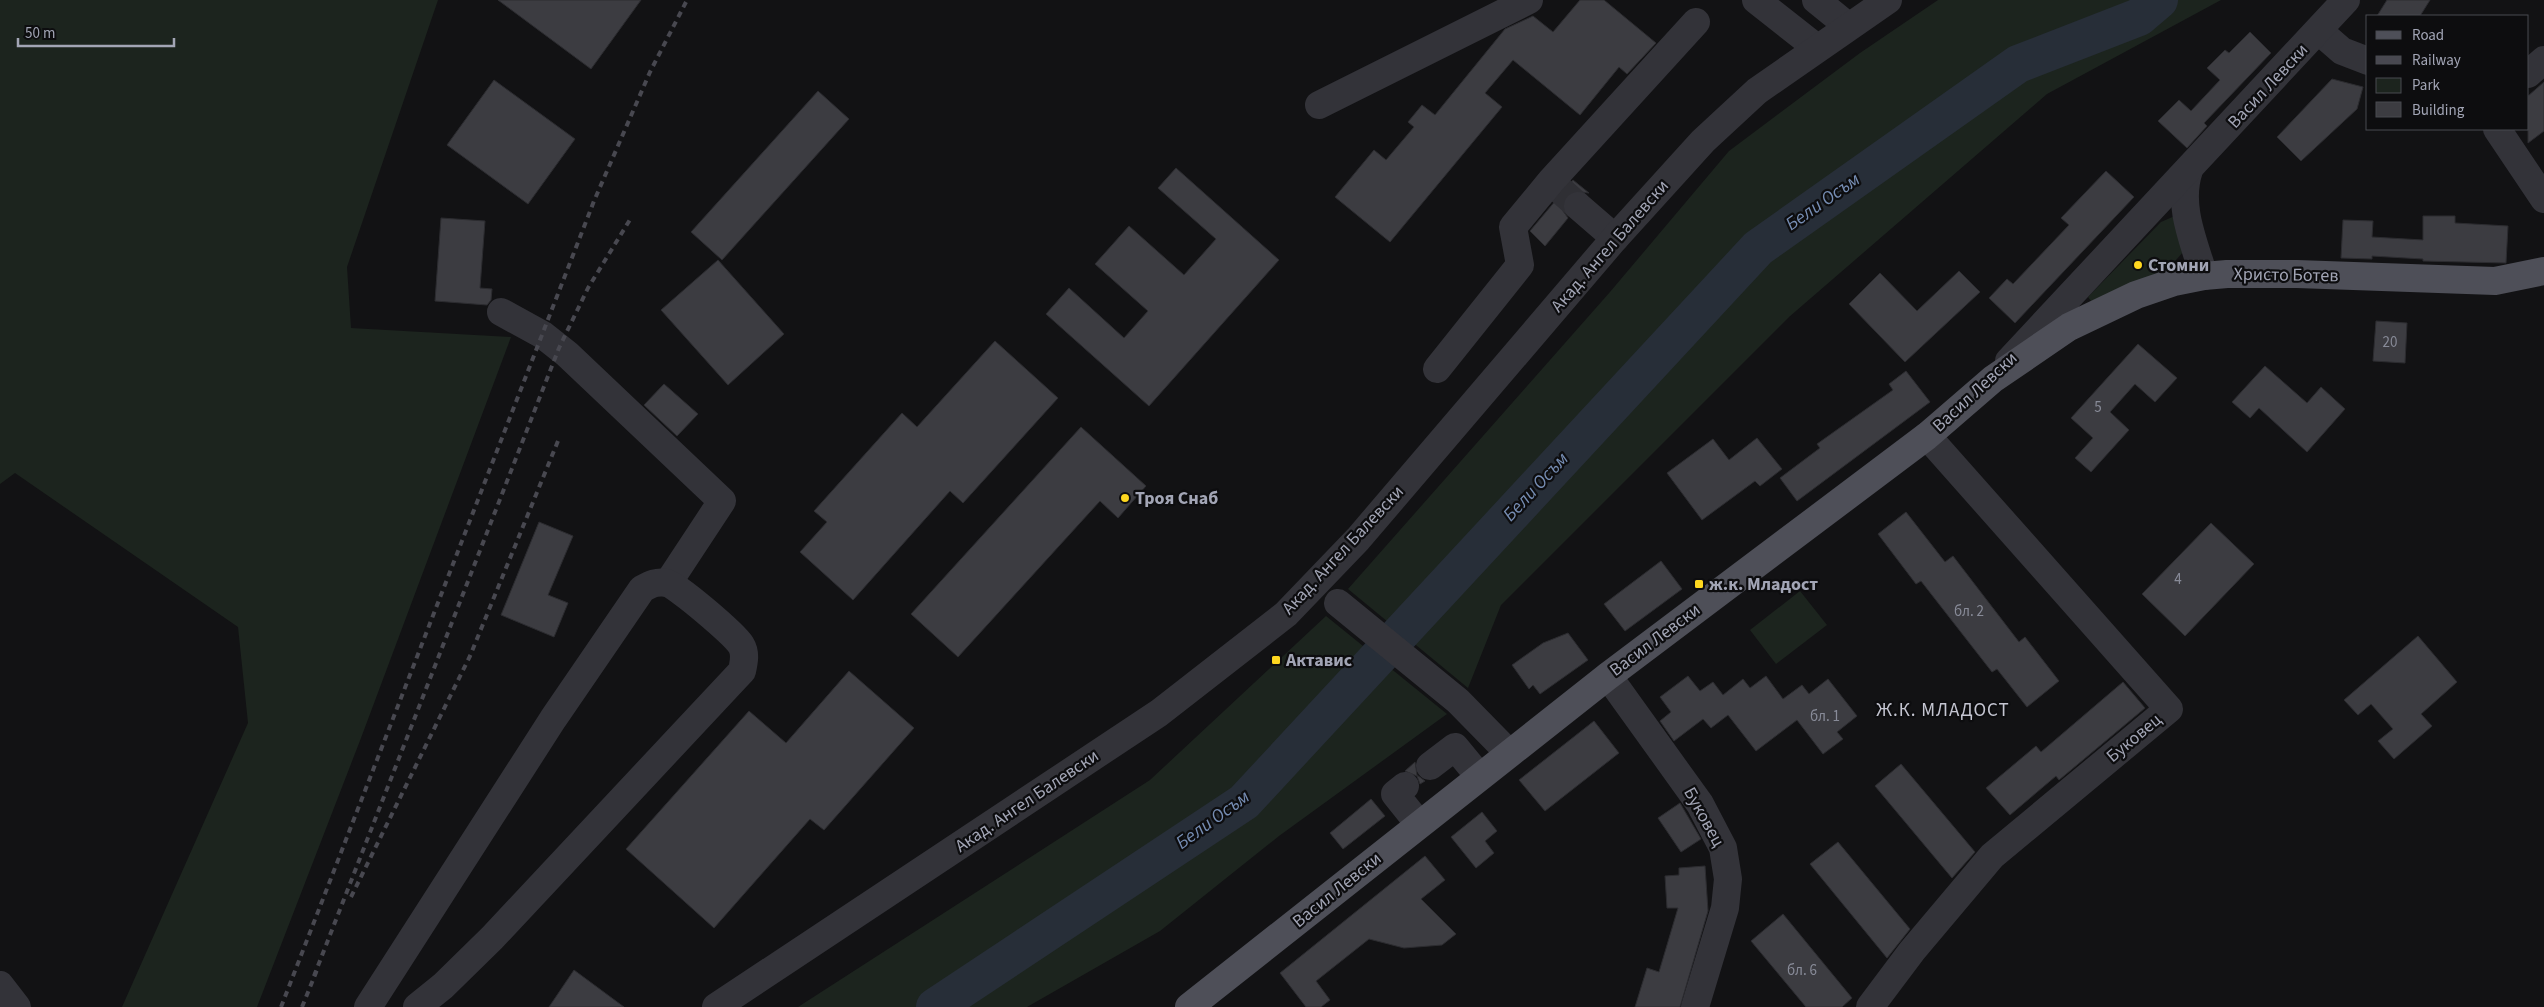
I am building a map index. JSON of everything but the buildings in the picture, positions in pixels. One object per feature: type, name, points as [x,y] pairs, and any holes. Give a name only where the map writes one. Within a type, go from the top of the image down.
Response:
[{"type":"main road","name":"Христо Ботев","points":[[1992,379],[2042,343],[2094,314],[2174,282],[2204,276],[2296,274],[2495,281],[2544,272]]},
{"type":"main road","name":"Васил Левски","points":[[1190,1007],[1479,776],[1608,676],[1927,436],[1992,379]]},
{"type":"street","points":[[1319,105],[1529,0]]},
{"type":"street","points":[[1756,0],[1817,48]]},
{"type":"street","points":[[1816,0],[1848,26]]},
{"type":"street","name":"Акад. Ангел Балевски","points":[[716,1007],[1159,714],[1286,614],[1358,539],[1615,238],[1704,140],[1757,91],[1888,0]]},
{"type":"street","name":"Васил Левски","points":[[1992,379],[2346,0]]},
{"type":"street","points":[[1437,369],[1520,265],[1513,227],[1554,184],[1696,22]]},
{"type":"street","points":[[2319,31],[2342,51],[2366,61]]},
{"type":"street","points":[[2529,73],[2544,60]]},
{"type":"street","points":[[2498,130],[2544,199]]},
{"type":"street","points":[[2189,170],[2185,183],[2184,202],[2204,276]]},
{"type":"street","points":[[1578,206],[1615,238]]},
{"type":"street","points":[[501,312],[543,335],[567,354],[722,501],[668,584]]},
{"type":"street","name":"Буковец","points":[[1870,1007],[1912,951],[1992,856],[2168,709],[1927,436]]},
{"type":"street","points":[[368,1007],[595,655],[642,589],[654,582],[668,584],[682,591],[740,644],[745,657],[742,671],[492,938],[443,986],[417,1007]]},
{"type":"street","points":[[1338,603],[1458,701],[1509,753]]},
{"type":"street","name":"Буковец","points":[[1608,676],[1700,804],[1723,848],[1728,880],[1725,908],[1695,1007]]},
{"type":"street","points":[[1430,766],[1454,746],[1479,776]]},
{"type":"street","points":[[1405,786],[1395,794],[1419,824]]},
{"type":"street","points":[[0,985],[17,1007]]},
{"type":"green space","points":[[0,0],[438,0],[347,267],[351,328],[511,337],[361,738],[257,1007],[122,1007],[248,723],[238,627],[15,473],[0,484]]},
{"type":"green space","points":[[1938,0],[2221,0],[2047,94],[1789,317],[1501,605],[1468,688],[1348,589],[1610,292],[1729,151],[1860,53]]},
{"type":"green space","points":[[2177,215],[2183,252],[2169,268],[2091,301],[2088,297],[2161,222]]},
{"type":"green space","points":[[1800,591],[1827,625],[1776,664],[1750,630]]},
{"type":"green space","points":[[1326,616],[1447,714],[1279,836],[1160,931],[1027,1007],[798,1007],[1150,780]]},
{"type":"waterway","name":"Бели Осъм","points":[[935,1007],[1244,802],[1758,248],[2018,64],[2139,17],[2159,0]]},
{"type":"tunnel","points":[[1558,188],[1578,206]]},
{"type":"railway","points":[[281,1007],[594,201],[650,72],[687,0]]},
{"type":"railway","points":[[314,976],[559,348],[588,288],[631,218]]},
{"type":"railway","points":[[351,897],[470,656],[558,441]]},
{"type":"railway","points":[[302,1007],[317,970]]},
{"type":"place","name":"Стомни","points":[[2138,265]]},
{"type":"place","name":"Троя Снаб","points":[[1125,498]]},
{"type":"place","name":"ж.к. Младост","points":[[1699,584]]},
{"type":"place","name":"Актавис","points":[[1276,660]]},
{"type":"district","name":"Ж.К. МЛАДОСТ","points":[[1943,710]]}]
